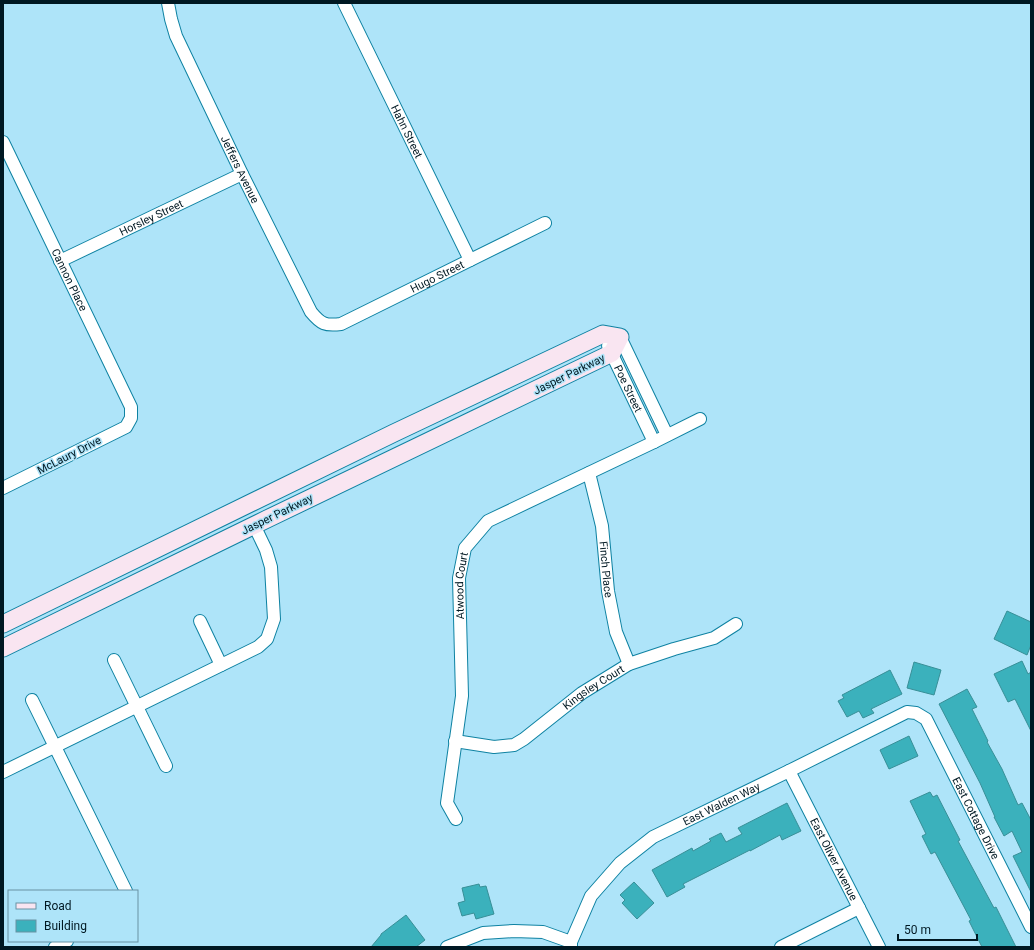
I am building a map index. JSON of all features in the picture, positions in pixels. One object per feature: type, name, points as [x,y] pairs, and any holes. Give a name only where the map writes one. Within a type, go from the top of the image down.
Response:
[{"type":"street","name":"Jeffers Avenue","points":[[168,3],[176,36],[242,174],[311,312],[318,320],[328,326]]},
{"type":"street","name":"Hahn Street","points":[[344,3],[470,260]]},
{"type":"street","name":"Cannon Place","points":[[3,142],[131,408],[131,418]]},
{"type":"street","name":"Horsley Street","points":[[60,261],[242,174]]},
{"type":"street","name":"Hugo Street","points":[[328,326],[341,324],[545,223]]},
{"type":"street","points":[[602,334],[620,336]]},
{"type":"street","name":"Jasper Parkway","points":[[3,624],[387,436],[602,334]]},
{"type":"street","name":"Poe Street","points":[[602,334],[654,442]]},
{"type":"street","name":"Jasper Parkway","points":[[3,648],[612,353],[620,336]]},
{"type":"street","name":"Poe Street","points":[[620,336],[667,436]]},
{"type":"street","name":"McLaury Drive","points":[[3,488],[126,427],[131,418]]},
{"type":"street","name":"Atwood Court","points":[[456,819],[447,803],[462,696],[459,578],[465,548],[488,521],[700,419]]},
{"type":"street","name":"Finch Place","points":[[589,473],[602,526],[608,591],[616,632],[629,664]]},
{"type":"street","points":[[3,772],[258,647],[267,639],[274,619],[271,567],[266,550],[254,526]]},
{"type":"street","points":[[200,621],[221,665]]},
{"type":"street","name":"Kingsley Court","points":[[455,741],[494,747],[514,745],[524,739],[582,693],[629,664],[714,638],[736,624]]},
{"type":"street","points":[[114,660],[166,766]]},
{"type":"street","points":[[32,700],[126,890]]},
{"type":"street","name":"East Walden Way","points":[[571,945],[591,896],[620,862],[653,837],[907,712],[916,713]]},
{"type":"street","name":"East Cottage Drive","points":[[916,713],[926,719],[1028,914],[1031,927]]},
{"type":"street","name":"East Oliver Avenue","points":[[789,771],[879,947]]},
{"type":"street","points":[[781,947],[859,908]]},
{"type":"street","points":[[447,947],[483,934],[514,931],[543,932],[571,945]]},
{"type":"street","points":[[54,947],[65,942]]},
{"type":"building","points":[[1007,611],[1031,622],[1031,645],[1027,655],[994,639]]},
{"type":"building","points":[[1022,661],[1028,674],[1031,672],[1031,731],[1015,699],[1008,702],[994,674]]},
{"type":"building","points":[[914,662],[941,670],[934,695],[907,688]]},
{"type":"building","points":[[890,670],[902,694],[871,709],[874,713],[863,718],[859,711],[847,717],[838,701],[844,698],[842,695]]},
{"type":"building","points":[[967,689],[977,707],[972,709],[988,741],[987,742],[1002,769],[1018,805],[1022,803],[1031,820],[1031,892],[1013,856],[1022,852],[1012,831],[1004,836],[994,817],[980,783],[939,704]]},
{"type":"building","points":[[909,736],[918,756],[889,769],[880,750]]},
{"type":"building","points":[[930,792],[933,797],[937,795],[960,840],[958,841],[994,908],[996,907],[1016,947],[982,947],[969,921],[971,920],[935,852],[931,854],[922,836],[926,834],[910,801]]},
{"type":"building","points":[[787,803],[801,831],[782,840],[780,835],[683,884],[685,887],[667,897],[652,870],[692,848],[693,851],[711,841],[709,839],[721,833],[726,842],[742,834],[738,828]]},
{"type":"building","points":[[634,882],[654,903],[637,919],[622,903],[625,900],[620,895]]},
{"type":"building","points":[[479,884],[480,887],[486,886],[494,914],[476,919],[474,913],[462,916],[458,903],[465,901],[462,888]]},
{"type":"building","points":[[406,915],[425,940],[416,947],[371,947],[381,934]]}]
